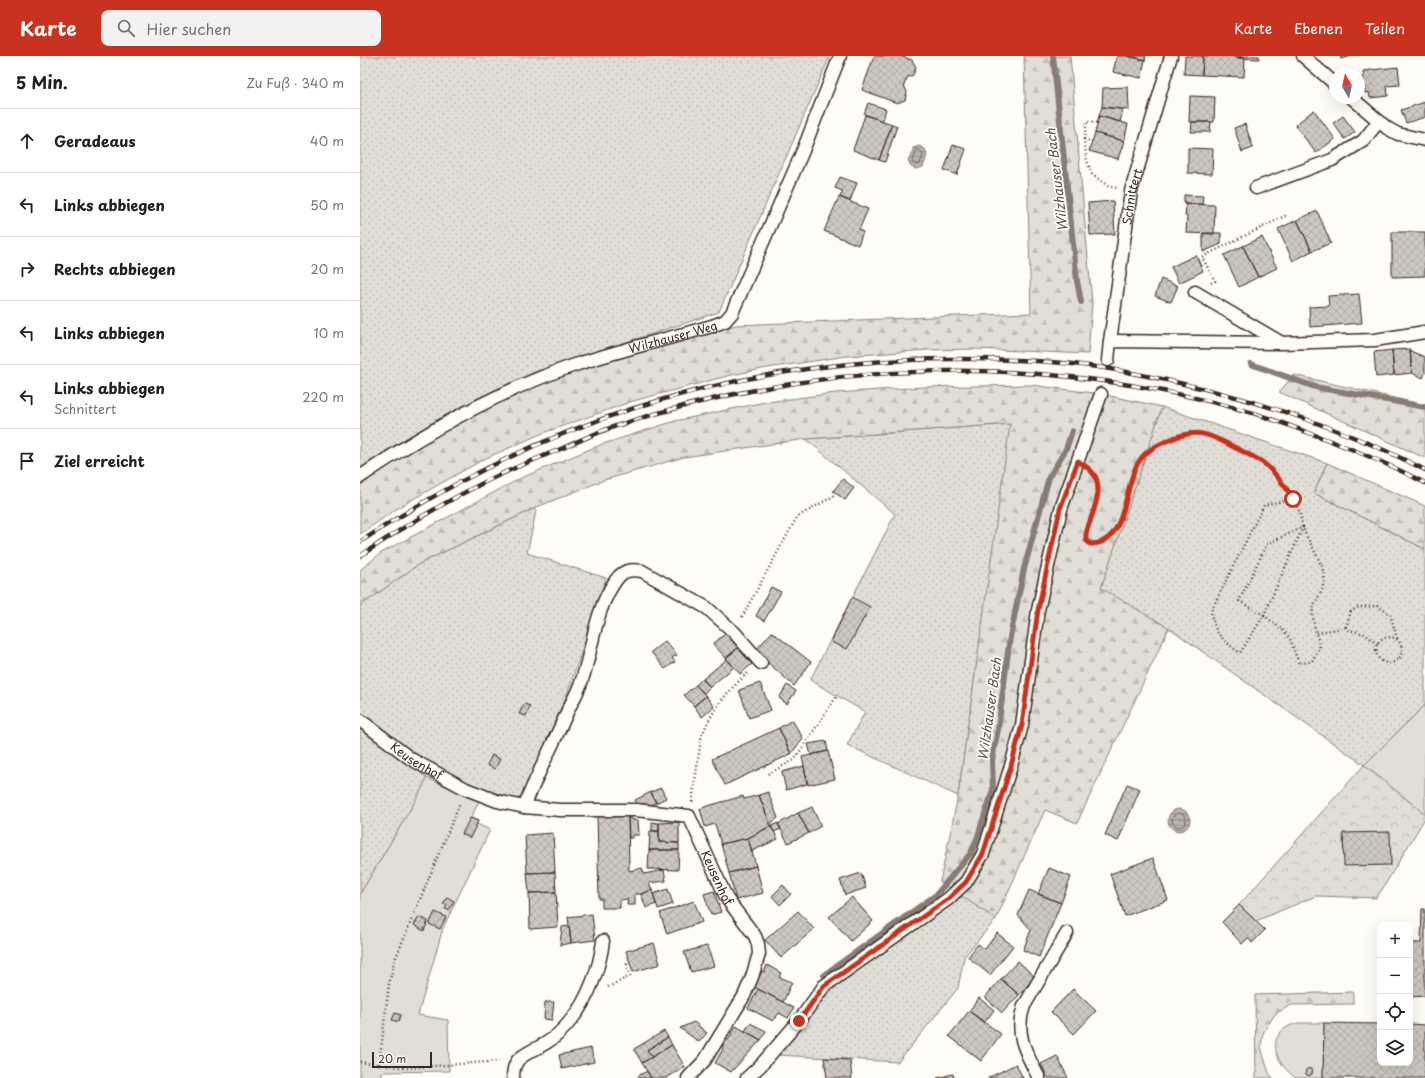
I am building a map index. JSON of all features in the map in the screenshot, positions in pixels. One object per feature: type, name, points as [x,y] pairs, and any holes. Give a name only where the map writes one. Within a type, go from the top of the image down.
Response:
[{"type":"lane","name":"Wilzhauser Weg","points":[[360,477],[447,423],[536,380],[575,365],[725,321],[732,313],[745,285],[802,153],[840,56]]},
{"type":"lane","name":"Schnittert","points":[[1108,360],[1131,191],[1171,56]]},
{"type":"lane","points":[[1303,56],[1329,79]]},
{"type":"lane","points":[[1359,104],[1379,121],[1398,134],[1425,140]]},
{"type":"lane","points":[[1256,188],[1332,160],[1363,141],[1379,121]]},
{"type":"lane","points":[[1195,292],[1282,343]]},
{"type":"lane","points":[[1110,341],[1282,343],[1375,340],[1425,332]]},
{"type":"lane","points":[[747,1078],[761,1065],[799,1021],[824,986],[948,899],[966,882],[983,854],[1011,766],[1022,725],[1038,610],[1060,509],[1101,394]]},
{"type":"lane","points":[[524,807],[582,681],[600,612],[615,581],[621,573],[629,570],[642,571],[707,608],[734,632],[760,663]]},
{"type":"lane","name":"Keusenhof","points":[[360,720],[411,759],[466,790],[497,802],[524,807],[560,810],[636,810],[689,816],[727,899],[755,936],[759,954],[744,996],[705,1060],[688,1078]]},
{"type":"lane","points":[[1039,1078],[1023,1048],[1020,1035],[1020,1017],[1024,1006],[1067,934]]},
{"type":"lane","points":[[513,1078],[514,1067],[518,1060],[547,1042],[573,1019],[591,987],[601,952],[602,941]]},
{"type":"path","points":[[1097,123],[1088,120],[1084,139],[1087,161],[1092,174],[1108,186],[1131,191]]},
{"type":"path","points":[[1084,139],[1092,142]]},
{"type":"path","points":[[1195,292],[1215,281],[1202,257],[1288,215]]},
{"type":"path","points":[[1078,461],[1090,469],[1095,476],[1097,484],[1098,492],[1086,534],[1086,540],[1090,544],[1103,541],[1116,529],[1121,518],[1138,463],[1150,449],[1156,446],[1185,433],[1200,432],[1224,442],[1263,463],[1288,489],[1298,508],[1303,527],[1324,574],[1324,586],[1312,610],[1320,648],[1312,661],[1299,664],[1290,639],[1285,632],[1264,615],[1239,601],[1267,544],[1303,527]]},
{"type":"path","points":[[734,632],[797,517],[837,494]]},
{"type":"path","points":[[1293,499],[1264,504],[1211,611],[1212,620],[1217,633],[1240,654],[1264,615],[1303,527]]},
{"type":"path","points":[[1346,627],[1351,611],[1359,607],[1376,606],[1390,614],[1398,641],[1402,646],[1399,658],[1393,663],[1384,663],[1376,653],[1377,644],[1388,637],[1398,641]]},
{"type":"path","points":[[1317,633],[1346,627]]},
{"type":"path","points":[[1346,627],[1348,630],[1365,634],[1377,644]]},
{"type":"path","points":[[691,804],[701,739],[704,730],[723,699],[739,680],[760,663]]},
{"type":"path","points":[[768,774],[794,760],[837,696]]},
{"type":"path","points":[[379,1065],[389,984],[394,962],[466,790]]},
{"type":"path","points":[[584,999],[630,976],[627,964],[630,963]]},
{"type":"path","points":[[360,1062],[408,1068],[518,1060]]},
{"type":"green space","points":[[360,56],[830,56],[719,312],[534,372],[442,418],[360,471]]},
{"type":"green space","points":[[1024,56],[1070,56],[1092,303],[1088,354],[976,349],[928,350],[847,356],[767,368],[727,376],[633,401],[543,433],[484,459],[401,506],[360,534],[360,484],[436,436],[506,399],[543,382],[618,357],[736,325],[1031,313]]},
{"type":"green space","points":[[1294,375],[1425,405],[1425,458],[1279,392]]},
{"type":"green space","points":[[1031,385],[1101,394],[1162,407],[1101,588],[1169,628],[1077,823],[1045,810],[996,919],[940,882],[958,796],[1010,424],[806,439],[684,457],[604,480],[537,507],[419,564],[360,606],[360,570],[381,553],[521,478],[600,445],[675,421],[760,403],[836,393],[923,387]]},
{"type":"green space","points":[[1162,407],[1327,463],[1314,493],[1425,549],[1425,705],[1364,765],[1169,628],[1100,589]]},
{"type":"green space","points":[[1011,424],[958,796],[847,745],[865,712],[810,680],[895,514],[806,439]]},
{"type":"green space","points":[[1327,463],[1425,506],[1425,549],[1314,493]]},
{"type":"green space","points":[[537,507],[527,553],[606,578],[568,692],[523,794],[517,800],[507,799],[464,784],[399,744],[360,712],[360,606],[419,564]]},
{"type":"green space","points":[[1425,705],[1425,814],[1364,765]]},
{"type":"green space","points":[[360,727],[427,778],[417,798],[360,894]]},
{"type":"green space","points":[[1364,765],[1425,814],[1425,818],[1383,888],[1376,898],[1316,896],[1256,921],[1239,905]]},
{"type":"green space","points":[[427,778],[479,801],[471,818],[478,821],[477,824],[490,830],[443,928],[418,1015],[448,1020],[449,1071],[382,1072],[382,1078],[360,1078],[360,894],[417,798]]},
{"type":"green space","points":[[962,896],[996,919],[964,957],[958,988],[898,1062],[778,1055],[829,993],[869,960]]},
{"type":"green space","points":[[1353,992],[1353,1004],[1291,1005],[1275,1014],[1263,1033],[1261,1047],[1269,1073],[1273,1078],[1256,1078],[1255,995]]},
{"type":"green space","points":[[1298,1023],[1324,1023],[1323,1078],[1296,1078],[1282,1064],[1278,1056],[1276,1040],[1280,1033],[1287,1027]]},
{"type":"water","points":[[919,146],[925,149],[927,155],[923,167],[916,169],[910,166],[908,160],[912,155],[913,148]]},
{"type":"water","points":[[1179,809],[1187,812],[1190,820],[1187,828],[1179,831],[1171,828],[1168,820],[1171,812]]},
{"type":"building","points":[[874,56],[900,56],[912,60],[916,67],[913,75],[907,78],[904,85],[907,92],[905,100],[897,103],[862,90]]},
{"type":"building","points":[[1117,56],[1127,56],[1145,60],[1141,78],[1113,72]]},
{"type":"building","points":[[1127,56],[1146,56],[1145,60]]},
{"type":"building","points":[[1185,56],[1203,56],[1202,75],[1184,74]]},
{"type":"building","points":[[1203,56],[1233,56],[1245,58],[1244,77],[1202,75]]},
{"type":"building","points":[[1237,56],[1259,56],[1259,59],[1237,58]]},
{"type":"building","points":[[1340,56],[1352,56],[1341,59]]},
{"type":"building","points":[[1398,67],[1400,85],[1387,86],[1388,96],[1370,98],[1369,92],[1365,93],[1365,71]]},
{"type":"building","points":[[1128,87],[1129,110],[1102,107],[1103,88]]},
{"type":"building","points":[[1190,96],[1215,97],[1214,122],[1189,122]]},
{"type":"building","points":[[1425,102],[1425,117],[1406,123],[1401,110]]},
{"type":"building","points":[[868,103],[886,109],[882,121],[864,114]]},
{"type":"building","points":[[1102,107],[1123,109],[1120,122],[1099,116]]},
{"type":"building","points":[[1314,110],[1335,139],[1316,153],[1295,125]]},
{"type":"building","points":[[865,115],[892,124],[879,160],[853,150]]},
{"type":"building","points":[[1099,116],[1128,124],[1124,141],[1095,133]]},
{"type":"building","points":[[1343,116],[1355,132],[1345,139],[1333,123]]},
{"type":"building","points":[[1192,122],[1211,122],[1210,132],[1191,132]]},
{"type":"building","points":[[892,124],[897,126],[885,162],[879,160]]},
{"type":"building","points":[[1245,124],[1253,148],[1242,152],[1234,128]]},
{"type":"building","points":[[1095,133],[1124,141],[1118,159],[1089,151]]},
{"type":"building","points":[[953,145],[966,149],[957,175],[944,170]]},
{"type":"building","points":[[1188,148],[1213,149],[1212,174],[1188,173]]},
{"type":"building","points":[[840,177],[857,183],[850,201],[840,197],[843,191],[835,188]]},
{"type":"building","points":[[1184,195],[1203,196],[1202,204],[1184,204]]},
{"type":"building","points":[[839,197],[868,209],[859,230],[863,232],[858,245],[824,231]]},
{"type":"building","points":[[1113,201],[1115,234],[1090,235],[1088,203]]},
{"type":"building","points":[[1184,204],[1215,205],[1214,234],[1186,233],[1187,216],[1185,216],[1186,205]]},
{"type":"building","points":[[1317,211],[1331,243],[1312,251],[1297,220]]},
{"type":"building","points":[[1297,220],[1312,251],[1293,261],[1278,229]]},
{"type":"building","points":[[1392,232],[1425,232],[1425,276],[1392,277]]},
{"type":"building","points":[[1203,233],[1221,233],[1221,244],[1203,252]]},
{"type":"building","points":[[1262,237],[1277,268],[1258,277],[1243,246]]},
{"type":"building","points":[[1243,246],[1258,277],[1239,287],[1224,255]]},
{"type":"building","points":[[1196,255],[1203,271],[1179,283],[1171,267]]},
{"type":"building","points":[[1161,279],[1178,286],[1171,302],[1155,296]]},
{"type":"building","points":[[1359,294],[1362,323],[1310,327],[1309,307],[1329,306],[1328,296]]},
{"type":"building","points":[[1410,349],[1412,373],[1394,375],[1392,350]]},
{"type":"building","points":[[1392,350],[1394,375],[1376,377],[1374,352]]},
{"type":"building","points":[[1410,351],[1425,357],[1425,373],[1423,378],[1412,373]]},
{"type":"building","points":[[843,479],[854,488],[845,500],[833,491]]},
{"type":"building","points":[[771,587],[781,592],[764,621],[756,616]]},
{"type":"building","points":[[852,597],[870,607],[847,649],[831,642]]},
{"type":"building","points":[[772,632],[811,662],[794,686],[755,651]]},
{"type":"building","points":[[726,633],[738,648],[726,658],[713,644]]},
{"type":"building","points":[[665,641],[677,655],[672,658],[675,662],[665,669],[651,652]]},
{"type":"building","points":[[738,648],[752,664],[740,674],[726,658]]},
{"type":"building","points":[[727,659],[734,667],[710,687],[703,679]]},
{"type":"building","points":[[702,679],[710,687],[704,693],[696,685]]},
{"type":"building","points":[[760,683],[771,710],[749,718],[739,690]]},
{"type":"building","points":[[696,685],[706,696],[694,706],[684,695]]},
{"type":"building","points":[[787,685],[796,691],[787,704],[779,698]]},
{"type":"building","points":[[706,696],[714,707],[702,717],[694,706]]},
{"type":"building","points":[[524,704],[530,706],[526,716],[519,714]]},
{"type":"building","points":[[792,720],[803,738],[791,754],[779,728]]},
{"type":"building","points":[[779,728],[791,754],[725,785],[712,759]]},
{"type":"building","points":[[826,741],[828,751],[811,755],[808,744]]},
{"type":"building","points":[[828,751],[835,779],[808,785],[802,757]]},
{"type":"building","points":[[492,755],[500,759],[495,769],[487,765]]},
{"type":"building","points":[[804,766],[807,784],[786,790],[782,772]]},
{"type":"building","points":[[1127,784],[1140,789],[1118,841],[1105,835]]},
{"type":"building","points":[[661,788],[666,798],[656,803],[651,792]]},
{"type":"building","points":[[651,792],[656,803],[646,807],[644,803],[638,806],[635,800]]},
{"type":"building","points":[[768,792],[778,818],[770,824],[759,795]]},
{"type":"building","points":[[759,795],[771,826],[748,838],[721,844],[715,824],[705,827],[701,808],[743,796],[744,799]]},
{"type":"building","points":[[812,807],[821,826],[809,833],[798,813]]},
{"type":"building","points":[[628,813],[629,871],[642,868],[644,874],[664,870],[666,881],[649,883],[652,890],[641,894],[635,894],[635,905],[627,905],[628,899],[620,900],[620,908],[602,908],[602,899],[599,899],[597,814]]},
{"type":"building","points":[[798,813],[809,833],[788,843],[778,824]]},
{"type":"building","points":[[470,818],[478,821],[470,838],[462,834]]},
{"type":"building","points":[[628,818],[638,820],[639,835],[632,835],[632,838],[629,838]]},
{"type":"building","points":[[652,822],[659,823],[659,831],[652,831]]},
{"type":"building","points":[[679,822],[679,843],[659,842],[659,823]]},
{"type":"building","points":[[778,823],[781,829],[774,832],[771,826]]},
{"type":"building","points":[[771,826],[778,839],[752,851],[752,853],[748,838]]},
{"type":"building","points":[[650,831],[659,831],[659,842],[679,843],[679,850],[649,850]]},
{"type":"building","points":[[1390,832],[1391,865],[1344,866],[1343,833]]},
{"type":"building","points":[[553,833],[555,872],[527,873],[525,835]]},
{"type":"building","points":[[748,838],[756,866],[729,873],[721,844]]},
{"type":"building","points":[[649,850],[679,850],[678,870],[648,869]]},
{"type":"building","points":[[1153,858],[1168,900],[1125,916],[1110,874]]},
{"type":"building","points":[[756,866],[763,893],[736,900],[729,873]]},
{"type":"building","points":[[1049,868],[1071,877],[1061,903],[1038,894]]},
{"type":"building","points":[[555,872],[556,892],[529,893],[527,873]]},
{"type":"building","points":[[861,873],[866,888],[845,895],[840,880]]},
{"type":"building","points":[[783,885],[791,894],[780,905],[772,896]]},
{"type":"building","points":[[668,889],[673,904],[658,909],[653,894]]},
{"type":"building","points":[[652,890],[656,904],[646,908],[641,894]]},
{"type":"building","points":[[1029,890],[1061,903],[1039,957],[1023,950],[1031,930],[1018,915]]},
{"type":"building","points":[[714,891],[721,912],[711,915],[704,894]]},
{"type":"building","points":[[556,892],[558,927],[530,929],[529,893]]},
{"type":"building","points":[[447,897],[454,901],[449,910],[445,909],[447,905],[443,904]]},
{"type":"building","points":[[852,897],[873,921],[851,941],[829,917]]},
{"type":"building","points":[[694,901],[702,922],[667,934],[660,913]]},
{"type":"building","points":[[1239,905],[1265,930],[1252,943],[1248,938],[1242,944],[1222,922]]},
{"type":"building","points":[[1422,909],[1425,909],[1425,996],[1413,997],[1413,943],[1421,943]]},
{"type":"building","points":[[798,911],[814,929],[781,958],[765,940]]},
{"type":"building","points":[[435,912],[446,917],[440,929],[429,924]]},
{"type":"building","points":[[592,914],[595,940],[571,943],[568,917]]},
{"type":"building","points":[[419,917],[428,921],[424,931],[414,925]]},
{"type":"building","points":[[569,926],[571,943],[560,945],[562,927]]},
{"type":"building","points":[[997,933],[1013,946],[990,975],[968,957],[978,944],[985,949]]},
{"type":"building","points":[[654,943],[660,964],[633,972],[626,951]]},
{"type":"building","points":[[707,946],[714,966],[691,972],[684,952]]},
{"type":"building","points":[[1018,961],[1035,977],[1019,995],[1001,979]]},
{"type":"building","points":[[767,965],[781,973],[779,977],[792,982],[783,1002],[754,987],[762,971],[764,972]]},
{"type":"building","points":[[1001,979],[1019,995],[1002,1013],[985,997]]},
{"type":"building","points":[[758,989],[794,1008],[788,1018],[779,1013],[773,1021],[748,1008]]},
{"type":"building","points":[[1073,989],[1096,1011],[1074,1034],[1051,1012]]},
{"type":"building","points":[[979,998],[994,1010],[984,1023],[969,1011]]},
{"type":"building","points":[[545,1002],[554,1002],[552,1020],[544,1019]]},
{"type":"building","points":[[969,1011],[1001,1034],[981,1061],[949,1036]]},
{"type":"building","points":[[395,1013],[401,1015],[398,1022],[392,1020]]},
{"type":"building","points":[[694,1022],[707,1033],[699,1042],[680,1028]]},
{"type":"building","points":[[750,1023],[766,1031],[761,1040],[745,1031]]},
{"type":"building","points":[[1324,1023],[1377,1024],[1377,1066],[1413,1066],[1413,1024],[1425,1025],[1425,1078],[1323,1078]]},
{"type":"building","points":[[736,1026],[761,1040],[731,1072],[715,1063],[727,1039],[728,1040]]},
{"type":"building","points":[[664,1031],[668,1037],[647,1050],[652,1057],[642,1063],[634,1049]]},
{"type":"building","points":[[668,1037],[672,1045],[652,1057],[647,1050]]},
{"type":"building","points":[[672,1045],[685,1067],[666,1078],[651,1078],[642,1063]]},
{"type":"building","points":[[591,1048],[594,1062],[562,1069],[559,1055]]},
{"type":"building","points":[[1057,1056],[1068,1078],[1048,1078],[1041,1064]]},
{"type":"building","points":[[824,1058],[850,1060],[852,1078],[827,1078]]},
{"type":"building","points":[[1016,1064],[1023,1078],[988,1078]]},
{"type":"building","points":[[1309,1068],[1312,1069],[1312,1075],[1309,1076],[1306,1075],[1305,1072],[1306,1069]]},
{"type":"building","points":[[647,1071],[651,1078],[639,1078],[638,1076]]},
{"type":"building","points":[[953,1074],[954,1078],[937,1078]]},
{"type":"waterway","name":"Wilzhauser Bach","points":[[1053,56],[1077,281],[1081,302]]},
{"type":"waterway","points":[[1251,364],[1315,387],[1425,407]]},
{"type":"waterway","name":"Wilzhauser Bach","points":[[824,975],[936,895],[971,853],[993,790],[992,760],[998,729],[1010,637],[1024,569],[1049,477],[1066,449],[1072,431]]},
{"type":"railway","points":[[360,542],[429,499],[500,462],[573,430],[648,404],[725,384],[803,370],[883,361],[964,359],[1006,360],[1069,364],[1111,369],[1214,391],[1295,415],[1367,443],[1425,470]]},
{"type":"railway","points":[[360,556],[419,518],[481,484],[609,428],[694,403],[773,387],[853,376],[934,371],[1014,372],[1095,380],[1174,393],[1253,413],[1277,421],[1364,454],[1425,483]]},
{"type":"route","points":[[799,1021],[824,986],[948,899],[966,882],[983,854],[1011,766],[1022,725],[1038,610],[1060,509],[1078,461],[1090,469],[1095,476],[1097,484],[1098,492],[1086,534],[1086,540],[1090,544],[1103,541],[1116,529],[1121,518],[1134,473],[1143,456],[1150,449],[1185,433],[1200,432],[1224,442],[1263,463],[1288,489],[1293,499]]}]
